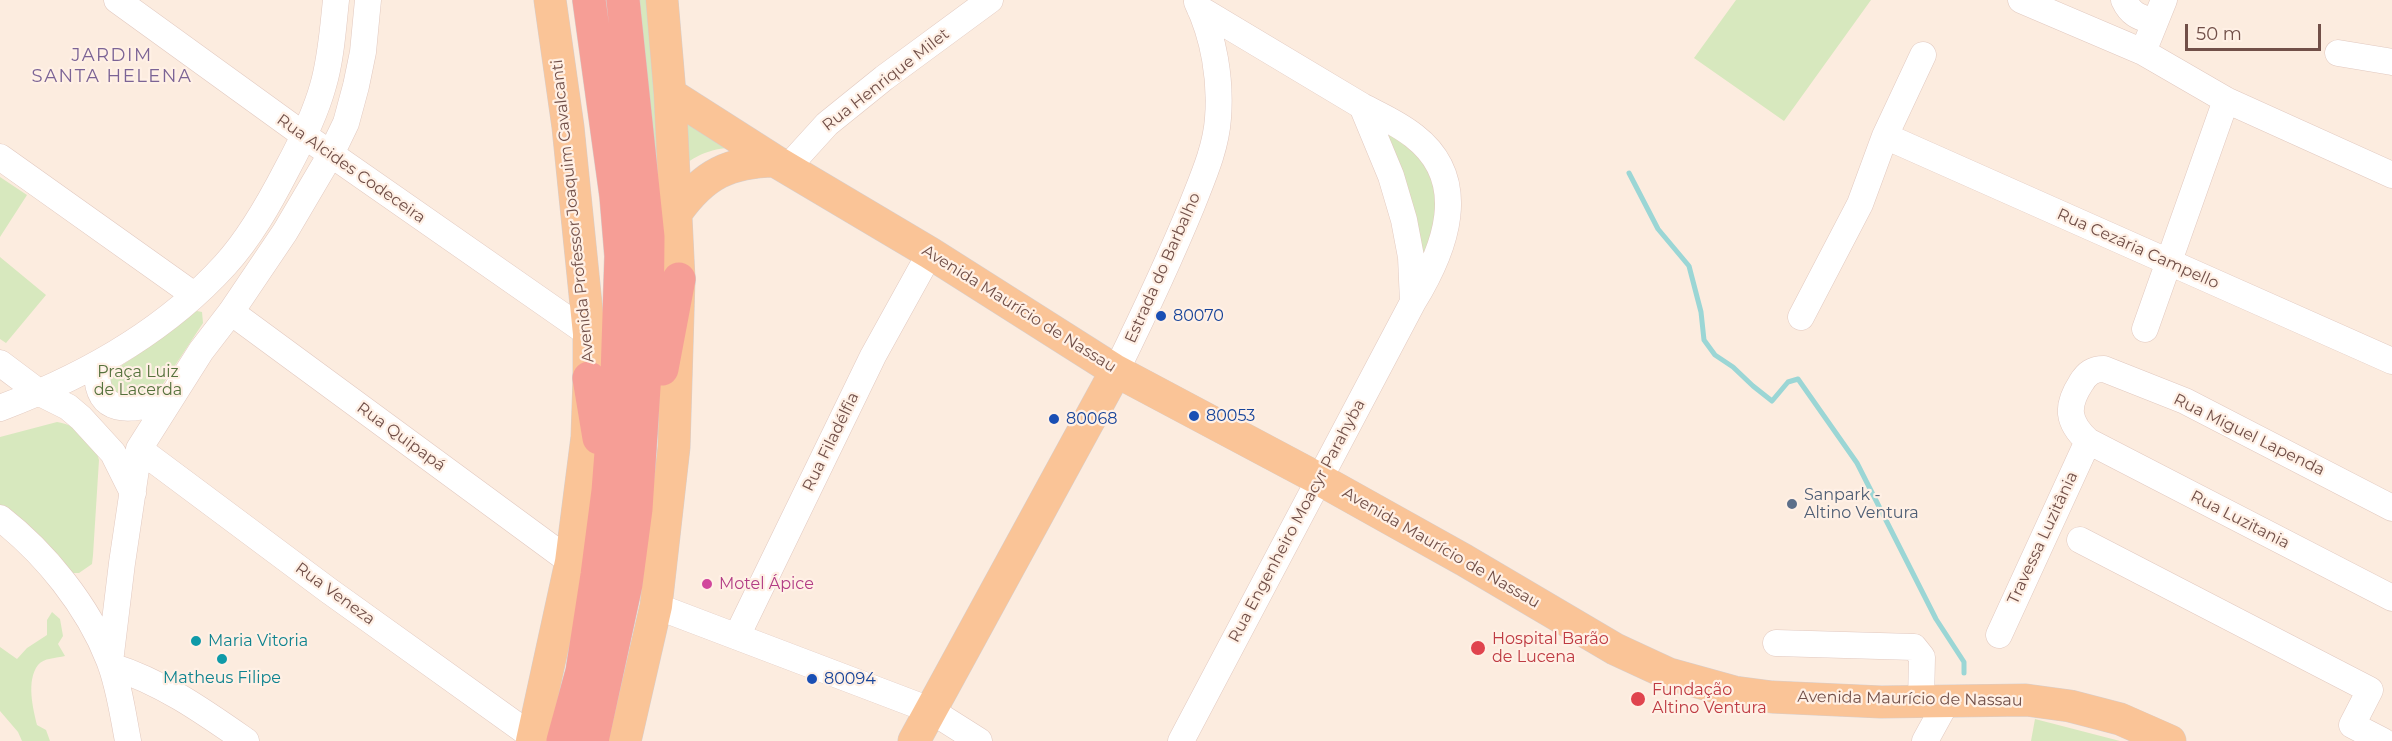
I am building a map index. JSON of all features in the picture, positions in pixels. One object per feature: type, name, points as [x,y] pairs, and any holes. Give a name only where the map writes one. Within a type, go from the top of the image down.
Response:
[{"type":"highway","name":"Avenida Professor Joaquim Cavalcanti","points":[[589,0],[621,256],[617,375],[608,491]]},
{"type":"highway","points":[[623,0],[648,237],[647,342],[636,509]]},
{"type":"highway","points":[[592,741],[626,584],[636,509],[680,279]]},
{"type":"highway","points":[[543,740],[582,672],[608,491],[589,378]]},
{"type":"main road","name":"Avenida Professor Joaquim Cavalcanti","points":[[543,740],[571,562],[587,437],[589,378],[589,334],[568,127],[550,0]]},
{"type":"main road","points":[[625,741],[656,606],[674,447],[680,279],[670,94],[662,0]]},
{"type":"main road","name":"Avenida Maurício de Nassau","points":[[670,94],[781,164],[930,253],[1116,371],[1319,479],[1464,560],[1615,649],[1669,674],[1734,692],[1772,697],[1934,701],[2026,700],[2070,705],[2120,719],[2169,741]]},
{"type":"main road","points":[[677,212],[691,193],[709,178],[729,167],[752,162],[781,164]]},
{"type":"main road","name":"Estrada do Barbalho","points":[[914,741],[1116,371]]},
{"type":"street","name":"Rua Alcides Codeceira","points":[[117,0],[304,136],[589,334]]},
{"type":"street","points":[[0,408],[40,393],[129,345],[194,295],[226,264],[279,186],[304,136],[324,85],[336,0]]},
{"type":"street","points":[[110,664],[139,449],[201,351],[231,312],[285,232],[331,154],[346,123],[356,86],[363,52],[368,0]]},
{"type":"street","name":"Rua Henrique Milet","points":[[781,164],[826,123],[990,0]]},
{"type":"street","points":[[2022,0],[2143,52],[2226,100],[2392,175]]},
{"type":"street","points":[[2124,0],[2129,10],[2138,17],[2159,11]]},
{"type":"street","name":"Rua Engenheiro Moacyr Parahyba","points":[[1181,741],[1413,302],[1427,280],[1440,250],[1447,225],[1449,202],[1443,176],[1432,155],[1415,136],[1362,106],[1198,4]]},
{"type":"street","name":"Estrada do Barbalho","points":[[1116,371],[1168,263],[1210,158],[1218,120],[1220,83],[1198,4]]},
{"type":"street","points":[[2143,52],[2159,11]]},
{"type":"street","points":[[2338,53],[2392,62]]},
{"type":"street","points":[[1801,317],[1860,204],[1885,136],[1923,55]]},
{"type":"street","points":[[2145,329],[2226,100]]},
{"type":"street","points":[[1362,106],[1391,176],[1404,220],[1411,257],[1413,302]]},
{"type":"street","name":"Rua Cezária Campello","points":[[1885,136],[2392,361]]},
{"type":"street","points":[[0,157],[194,295]]},
{"type":"street","name":"Rua Filadélfia","points":[[737,636],[873,356],[930,253]]},
{"type":"street","name":"Rua Quipapá","points":[[231,312],[571,562]]},
{"type":"street","points":[[0,363],[40,393],[68,407],[102,439],[113,453],[133,493]]},
{"type":"street","points":[[97,364],[96,380],[99,393],[108,403],[115,406],[136,407],[170,399]]},
{"type":"street","name":"Rua Miguel Lapenda","points":[[2088,441],[2079,433],[2071,416],[2070,406],[2084,378],[2096,369],[2104,369],[2185,401],[2392,508]]},
{"type":"street","name":"Rua Luzitania","points":[[2088,441],[2392,598]]},
{"type":"street","name":"Travessa Luzitânia","points":[[1999,635],[2088,441]]},
{"type":"street","name":"Rua Veneza","points":[[139,449],[328,590],[543,740]]},
{"type":"street","points":[[0,518],[18,532],[60,578],[94,628],[110,664],[128,741]]},
{"type":"street","points":[[2080,540],[2370,690],[2352,724],[2383,741]]},
{"type":"street","points":[[656,606],[930,710],[979,741]]},
{"type":"street","points":[[1776,643],[1914,647],[1922,657],[1934,701],[1925,741]]},
{"type":"street","points":[[110,664],[170,690],[246,741]]},
{"type":"green space","points":[[631,0],[647,0],[656,54],[660,242]]},
{"type":"green space","points":[[1736,0],[1871,0],[1784,121],[1694,58]]},
{"type":"green space","points":[[684,113],[747,146],[705,153],[682,167]]},
{"type":"green space","points":[[1400,125],[1440,183],[1440,211],[1417,274],[1381,134]]},
{"type":"green space","points":[[0,177],[27,195],[0,237]]},
{"type":"green space","points":[[0,257],[46,295],[6,343],[0,339]]},
{"type":"green space","name":"Praça Luiz de Lacerda","points":[[197,311],[202,312],[203,323],[151,402],[114,401],[106,376],[140,353],[188,315]]},
{"type":"green space","name":"Praça Luiz de Lacerda","points":[[57,422],[72,426],[84,435],[93,446],[99,460],[92,564],[79,573],[72,573],[0,508],[0,437]]},
{"type":"green space","points":[[52,612],[60,619],[63,636],[58,644],[65,656],[40,663],[34,671],[31,687],[37,725],[46,730],[50,741],[22,741],[18,732],[0,711],[0,647],[17,659],[27,648],[47,635],[47,620]]},
{"type":"green space","points":[[2035,719],[2120,741],[2031,741]]},
{"type":"waterway","points":[[1629,173],[1658,229],[1689,266],[1701,312],[1704,340],[1715,355],[1733,367],[1772,401],[1788,382],[1798,379],[1857,463],[1936,619],[1964,662],[1964,673]]},
{"type":"place","name":"80070","points":[[1161,316]]},
{"type":"place","name":"80053","points":[[1194,416]]},
{"type":"place","name":"80068","points":[[1054,419]]},
{"type":"place","name":"Sanpark - Altino Ventura","points":[[1792,504]]},
{"type":"place","name":"Motel Ápice","points":[[707,584]]},
{"type":"place","name":"Maria Vitoria","points":[[196,641]]},
{"type":"place","name":"Hospital Barão de Lucena","points":[[1478,648]]},
{"type":"place","name":"Matheus Filipe","points":[[222,659]]},
{"type":"place","name":"80094","points":[[812,679]]},
{"type":"place","name":"Fundação Altino Ventura","points":[[1638,699]]},
{"type":"district","name":"JARDIM SANTA HELENA","points":[[112,66]]}]
